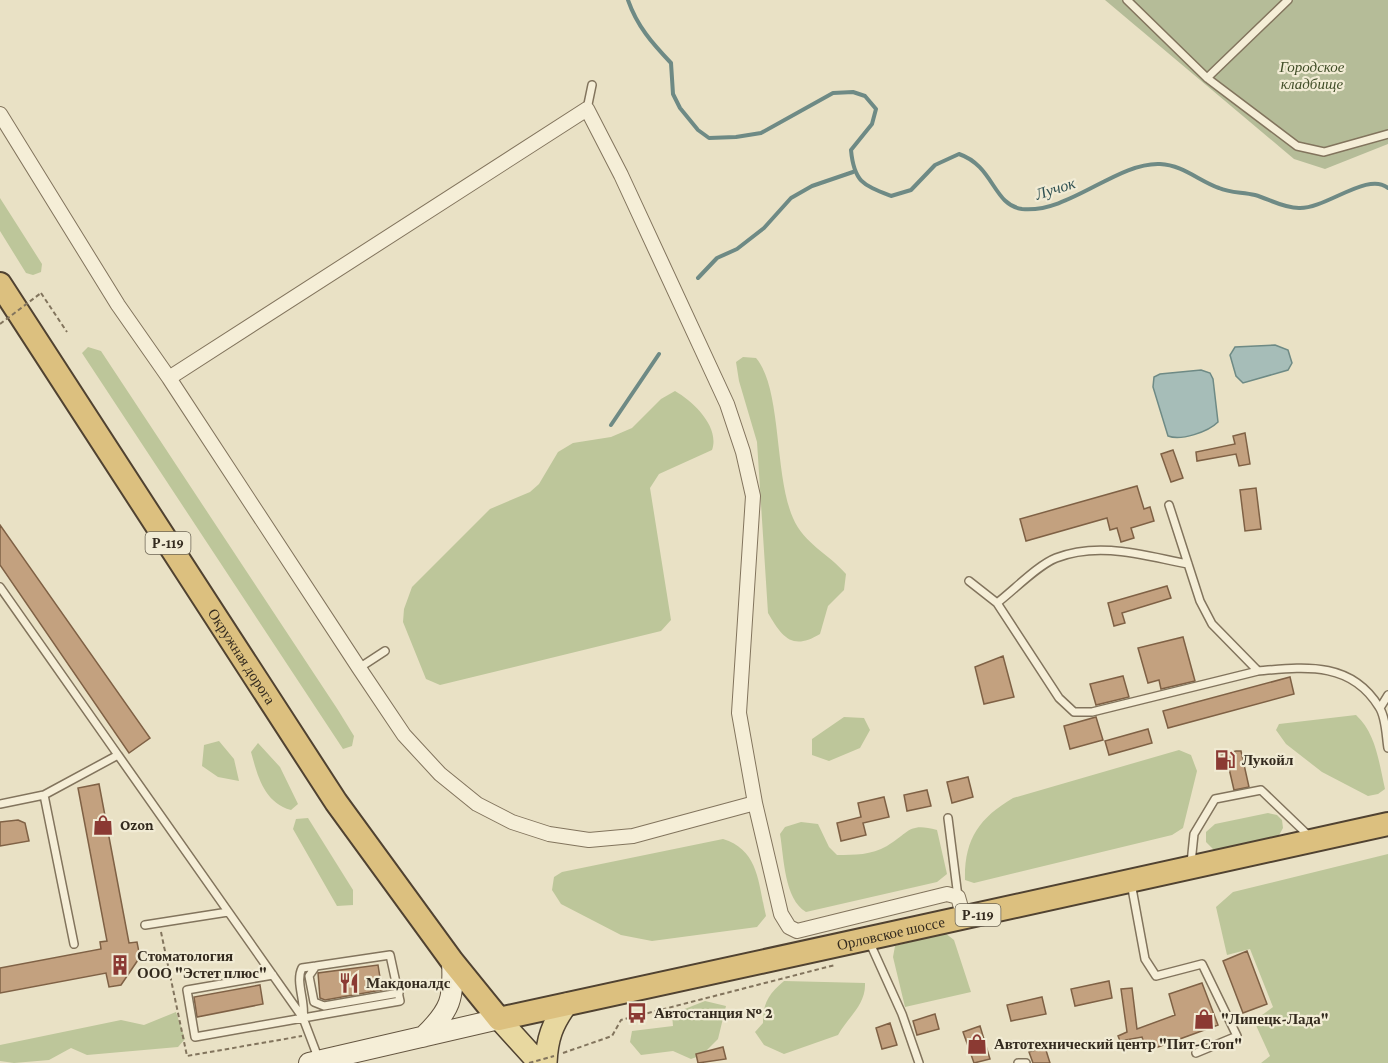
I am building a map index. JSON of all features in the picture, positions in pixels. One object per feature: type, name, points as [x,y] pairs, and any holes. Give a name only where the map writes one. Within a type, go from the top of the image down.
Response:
[{"type":"highway","name":"Окружная дорога","points":[[0,284],[336,802],[452,961],[499,1019]]},
{"type":"highway","name":"Орловское шоссе","points":[[499,1019],[868,940],[961,908],[1130,879],[1388,824]]},
{"type":"main road","points":[[423,1036],[450,1006],[453,987],[452,961]]},
{"type":"main road","points":[[546,1061],[546,1042],[554,1021],[567,1004]]},
{"type":"main road","points":[[316,1062],[499,1019],[546,1061]]},
{"type":"street","points":[[169,378],[587,109],[621,175],[727,404],[743,452],[753,496],[739,713],[755,803],[781,914],[789,927],[797,931],[947,894],[961,908]]},
{"type":"street","points":[[0,114],[118,305],[169,378],[359,668],[404,735],[440,774],[477,804],[521,825],[549,834],[589,840],[633,836],[755,803]]},
{"type":"lane","points":[[1127,0],[1207,78],[1297,146],[1324,152],[1388,134]]},
{"type":"lane","points":[[1207,78],[1288,0]]},
{"type":"lane","points":[[587,109],[592,86]]},
{"type":"lane","points":[[1169,505],[1200,601],[1212,624],[1258,670]]},
{"type":"lane","points":[[998,603],[1054,559],[1082,551],[1111,549],[1188,564]]},
{"type":"lane","points":[[969,582],[998,603],[1059,698],[1074,712],[1092,712],[1258,670],[1332,669],[1350,676],[1380,708],[1388,748]]},
{"type":"lane","points":[[0,587],[303,1018],[310,1035],[316,1062]]},
{"type":"lane","points":[[359,668],[385,651]]},
{"type":"lane","points":[[1380,708],[1388,695]]},
{"type":"lane","points":[[0,804],[44,795],[118,755]]},
{"type":"lane","points":[[1191,866],[1194,834],[1215,799],[1261,790],[1312,840]]},
{"type":"lane","points":[[44,795],[74,944]]},
{"type":"lane","points":[[948,818],[961,908]]},
{"type":"lane","points":[[1130,879],[1145,959],[1156,976],[1202,964],[1237,1036],[1196,1053]]},
{"type":"lane","points":[[145,925],[228,912]]},
{"type":"lane","points":[[868,940],[902,1014],[919,1063]]},
{"type":"lane","points":[[273,975],[187,990],[195,1037],[400,1001],[390,955],[302,968],[299,974],[305,1005],[303,1018]]},
{"type":"lane","points":[[316,966],[309,976],[314,1002],[324,1006],[399,993]]},
{"type":"lane","points":[[1018,1063],[1025,1061],[1026,1063]]},
{"type":"path","points":[[0,324],[41,294],[67,332]]},
{"type":"path","points":[[159,923],[187,1056],[310,1035]]},
{"type":"path","points":[[530,1063],[546,1061],[612,1036],[621,1020],[835,965]]},
{"type":"green space","name":"Городское кладбище","points":[[1105,0],[1388,0],[1388,144],[1325,169],[1294,159]]},
{"type":"green space","points":[[0,198],[42,264],[41,272],[33,275],[26,273],[0,231]]},
{"type":"green space","points":[[88,347],[101,351],[338,710],[354,736],[352,746],[343,749],[82,353]]},
{"type":"green space","points":[[743,357],[756,358],[770,390],[783,479],[793,518],[803,535],[846,574],[844,590],[828,606],[820,634],[802,641],[795,641],[783,635],[768,613],[757,442],[739,381],[736,362]]},
{"type":"green space","points":[[675,391],[704,416],[709,424],[713,441],[712,450],[659,474],[650,488],[671,620],[661,631],[440,685],[426,679],[403,622],[404,609],[412,587],[490,509],[530,492],[539,484],[558,452],[573,443],[611,437],[632,428],[661,399]]},
{"type":"green space","points":[[1356,715],[1368,730],[1376,749],[1385,789],[1378,794],[1368,796],[1322,772],[1286,744],[1276,730],[1279,724]]},
{"type":"green space","points":[[844,717],[864,718],[870,730],[860,748],[829,761],[812,755],[812,739]]},
{"type":"green space","points":[[219,741],[234,759],[239,781],[218,777],[202,766],[204,745]]},
{"type":"green space","points":[[258,743],[280,767],[298,804],[291,810],[274,801],[264,787],[251,752]]},
{"type":"green space","points":[[1179,750],[1191,755],[1197,771],[1183,828],[1172,835],[974,883],[965,880],[967,853],[976,831],[991,814],[1013,798]]},
{"type":"green space","points":[[1268,813],[1277,815],[1282,820],[1283,828],[1278,837],[1216,852],[1206,842],[1206,832],[1215,824]]},
{"type":"green space","points":[[308,818],[353,890],[353,905],[337,906],[293,829],[296,819]]},
{"type":"green space","points":[[801,822],[818,824],[829,847],[837,855],[857,855],[875,851],[914,828],[937,830],[947,874],[937,882],[806,912],[793,898],[789,888],[780,834],[785,827]]},
{"type":"green space","points":[[723,839],[744,851],[755,869],[766,916],[757,927],[652,941],[621,935],[561,904],[552,890],[554,877],[562,872]]},
{"type":"green space","points":[[1388,854],[1388,1063],[1261,1063],[1270,1056],[1254,1021],[1273,1007],[1250,949],[1227,955],[1216,907],[1233,892]]},
{"type":"green space","points":[[945,933],[954,940],[971,992],[905,1007],[893,957],[895,946]]},
{"type":"green space","points":[[784,981],[865,983],[865,991],[860,1004],[838,1035],[784,1054],[764,1045],[755,1032],[763,1023],[764,1009],[768,999]]},
{"type":"green space","points":[[705,1001],[726,1006],[718,1039],[702,1055],[691,1059],[673,1051],[641,1055],[630,1042],[632,1031],[673,1026],[672,1014]]},
{"type":"green space","points":[[176,1012],[185,1039],[178,1047],[87,1055],[71,1048],[49,1060],[14,1063],[0,1061],[0,1045],[121,1020],[144,1025]]},
{"type":"water","points":[[1275,345],[1288,350],[1292,363],[1288,370],[1243,383],[1236,376],[1230,355],[1235,347]]},
{"type":"water","points":[[1201,370],[1210,373],[1213,379],[1218,422],[1194,435],[1168,436],[1153,387],[1154,377],[1160,374]]},
{"type":"building","points":[[1245,433],[1250,464],[1239,466],[1236,454],[1197,461],[1196,452],[1235,444],[1233,436]]},
{"type":"building","points":[[1173,450],[1183,478],[1171,482],[1161,454]]},
{"type":"building","points":[[1137,486],[1144,509],[1150,507],[1154,521],[1131,528],[1134,538],[1121,542],[1117,528],[1110,530],[1107,518],[1026,541],[1020,519]]},
{"type":"building","points":[[1256,488],[1261,529],[1245,531],[1240,490]]},
{"type":"building","points":[[0,525],[150,738],[129,753],[0,565]]},
{"type":"building","points":[[1167,586],[1171,598],[1122,613],[1125,623],[1114,626],[1108,603]]},
{"type":"building","points":[[1183,637],[1195,681],[1161,689],[1159,680],[1148,683],[1138,648]]},
{"type":"building","points":[[1003,656],[1014,697],[984,704],[975,667]]},
{"type":"building","points":[[1123,676],[1129,697],[1096,705],[1090,684]]},
{"type":"building","points":[[1290,677],[1294,694],[1168,728],[1163,711]]},
{"type":"building","points":[[1096,717],[1103,740],[1070,749],[1064,726]]},
{"type":"building","points":[[1148,729],[1152,743],[1109,755],[1105,741]]},
{"type":"building","points":[[1241,751],[1249,787],[1234,790],[1228,764],[1224,765],[1221,755]]},
{"type":"building","points":[[968,777],[973,797],[952,803],[947,782]]},
{"type":"building","points":[[99,784],[129,943],[137,942],[140,957],[121,985],[109,987],[106,973],[0,993],[0,968],[101,949],[100,942],[107,941],[78,788]]},
{"type":"building","points":[[927,790],[931,806],[907,811],[904,795]]},
{"type":"building","points":[[884,797],[889,817],[863,823],[866,835],[841,841],[837,823],[861,817],[858,803]]},
{"type":"building","points":[[18,820],[25,823],[29,841],[0,846],[0,822]]},
{"type":"building","points":[[1247,951],[1267,1004],[1243,1013],[1223,961]]},
{"type":"building","name":"Макдоналдс","points":[[378,965],[382,990],[325,1000],[320,998],[318,973]]},
{"type":"building","points":[[1109,981],[1112,998],[1075,1006],[1071,989]]},
{"type":"building","points":[[1202,983],[1218,1025],[1147,1051],[1142,1037],[1120,1041],[1118,1036],[1127,1032],[1121,989],[1132,988],[1137,1029],[1175,1015],[1169,994]]},
{"type":"building","points":[[260,985],[263,1004],[197,1017],[194,997]]},
{"type":"building","points":[[1042,997],[1046,1014],[1011,1021],[1007,1005]]},
{"type":"building","points":[[935,1014],[939,1029],[917,1035],[913,1021]]},
{"type":"building","points":[[890,1023],[897,1045],[882,1049],[876,1028]]},
{"type":"building","points":[[980,1026],[990,1059],[974,1063],[963,1032]]},
{"type":"building","points":[[723,1047],[726,1059],[698,1063],[696,1054]]},
{"type":"building","points":[[1045,1047],[1050,1063],[1033,1063],[1029,1052]]},
{"type":"waterway","name":"Лучок","points":[[628,0],[646,34],[671,63],[673,94],[680,108],[698,130],[709,138],[761,133],[833,93],[853,92],[865,96],[876,109],[872,124],[851,150],[852,161],[862,181],[873,189],[891,196],[911,190],[935,165],[959,154],[980,167],[1005,200],[1012,206],[1022,209],[1057,204],[1127,171],[1160,164],[1176,167],[1223,190],[1255,195],[1293,208],[1310,207],[1369,184],[1380,184],[1388,188]]},
{"type":"waterway","points":[[698,278],[717,258],[737,249],[764,228],[791,198],[812,186],[853,172]]},
{"type":"waterway","points":[[611,425],[659,354]]},
{"type":"place","name":"Лукойл","points":[[1225,760]]},
{"type":"place","name":"Ozon","points":[[103,825]]},
{"type":"place","name":"Стоматология ООО \"Эстет плюс\"","points":[[120,965]]},
{"type":"place","name":"Макдоналдс","points":[[349,983]]},
{"type":"place","name":"Автостанция № 2","points":[[637,1013]]},
{"type":"place","name":"\"Липецк-Лада\"","points":[[1204,1019]]},
{"type":"place","name":"Автотехнический центр \"Пит-Стоп\"","points":[[977,1044]]}]
